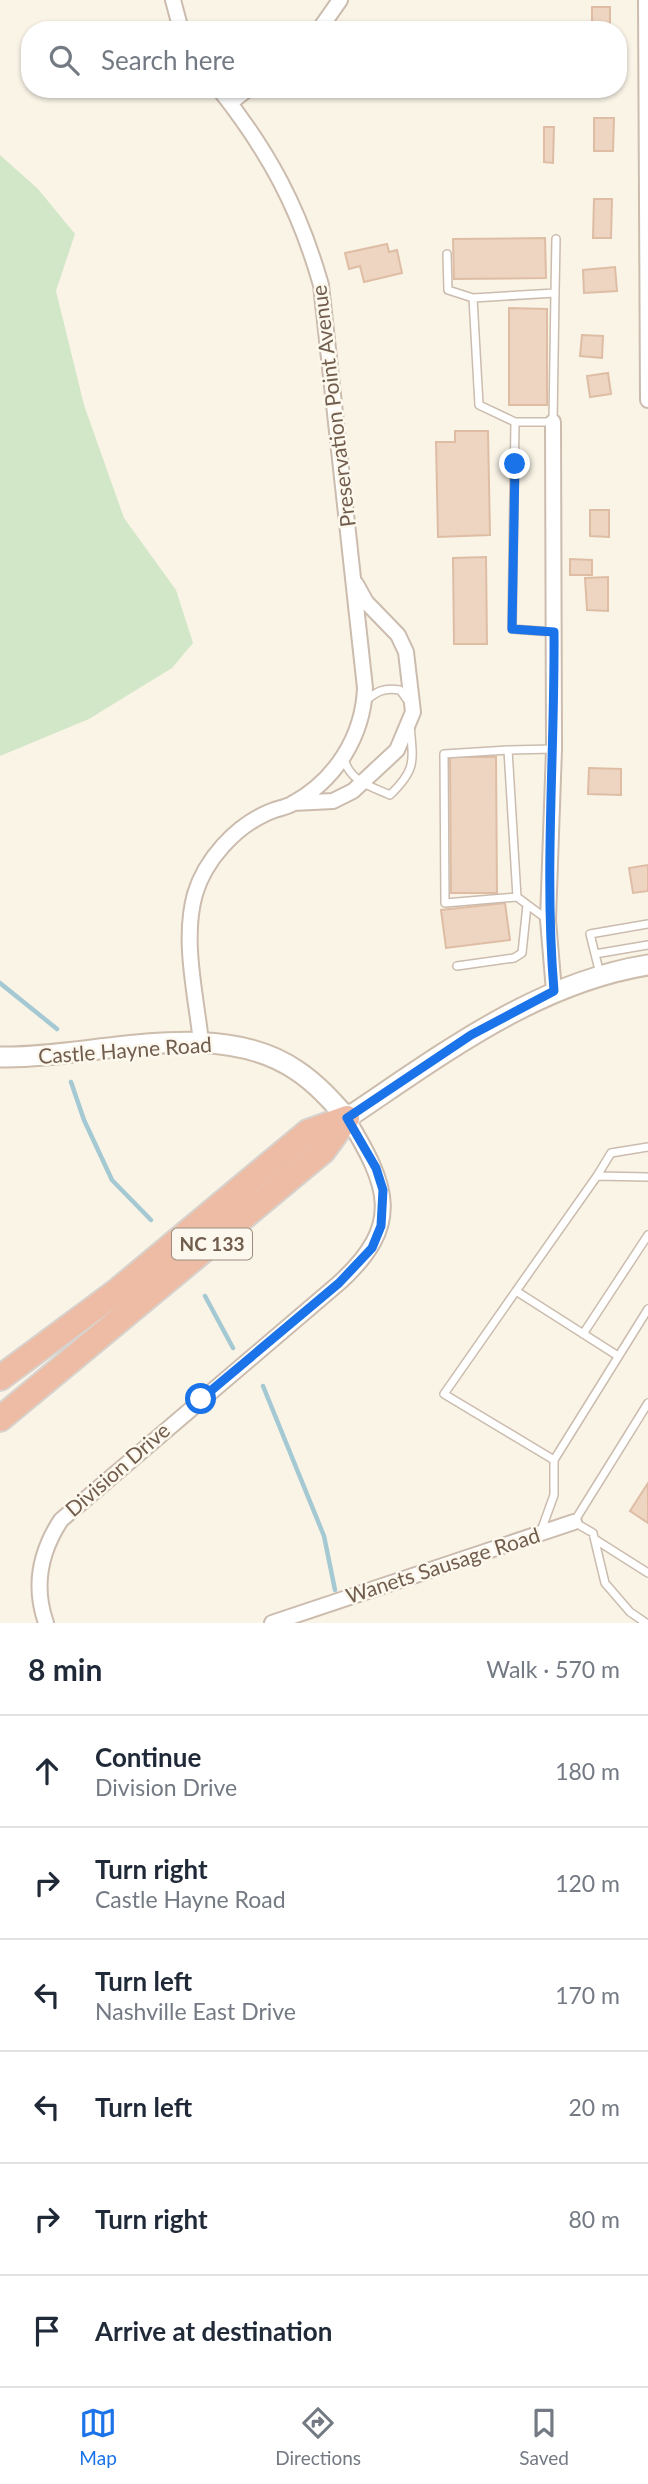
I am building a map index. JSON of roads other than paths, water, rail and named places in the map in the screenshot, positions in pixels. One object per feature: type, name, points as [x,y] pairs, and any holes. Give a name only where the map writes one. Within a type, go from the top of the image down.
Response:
[{"type":"highway","name":"NC 133","points":[[0,1378],[116,1292],[307,1132],[347,1118]]},
{"type":"highway","name":"NC 133","points":[[0,1419],[323,1151],[347,1118]]},
{"type":"highway","points":[[0,1394],[116,1292]]},
{"type":"highway","points":[[0,1428],[70,1363]]},
{"type":"main road","name":"NC 133","points":[[347,1118],[471,1035],[554,991],[648,965]]},
{"type":"main road","name":"Castle Hayne Road","points":[[0,1057],[201,1042],[240,1047],[285,1064],[313,1083],[347,1118]]},
{"type":"street","points":[[173,0],[179,21]]},
{"type":"street","points":[[325,21],[340,0]]},
{"type":"street","points":[[646,0],[648,400]]},
{"type":"street","name":"Preservation Point Avenue","points":[[201,1042],[191,953],[190,915],[196,891],[216,854],[237,832],[265,814],[293,803],[321,782],[352,746],[364,702],[355,582],[321,285],[307,237],[285,185],[254,134],[226,98]]},
{"type":"street","points":[[230,103],[236,98]]},
{"type":"street","points":[[553,422],[554,749],[548,920],[554,991]]},
{"type":"street","name":"Preservation Point Avenue","points":[[293,803],[333,801],[362,783],[397,750],[411,716],[406,652],[398,635],[366,602],[355,582]]},
{"type":"street","name":"Division Drive","points":[[46,1623],[39,1594],[39,1573],[47,1544],[61,1520],[339,1283],[372,1248],[381,1226],[383,1190],[376,1168],[347,1118]]},
{"type":"street","name":"Wanets Sausage Road","points":[[272,1623],[574,1522]]},
{"type":"lane","points":[[473,298],[480,405],[515,422],[553,422],[556,239]]},
{"type":"lane","points":[[447,254],[448,290],[473,298],[555,293]]},
{"type":"lane","points":[[515,422],[512,629],[554,632]]},
{"type":"lane","points":[[343,757],[346,770],[362,783],[390,795],[407,779],[413,766],[411,716],[400,690],[388,688],[376,691],[364,702]]},
{"type":"lane","points":[[548,920],[517,897],[445,903],[444,754],[554,749]]},
{"type":"lane","points":[[508,750],[517,897]]},
{"type":"lane","points":[[457,966],[514,958],[522,953],[527,905]]},
{"type":"lane","points":[[601,978],[590,934],[648,923]]},
{"type":"lane","points":[[595,954],[648,946]]},
{"type":"lane","points":[[554,1460],[444,1394],[611,1153],[648,1147]]},
{"type":"lane","points":[[597,1176],[648,1177]]},
{"type":"lane","points":[[583,1334],[648,1235]]},
{"type":"lane","points":[[516,1291],[618,1356]]},
{"type":"lane","points":[[540,1533],[554,1495],[554,1460],[648,1308]]},
{"type":"lane","points":[[646,1623],[630,1612],[605,1583],[593,1533],[574,1522],[648,1403]]},
{"type":"lane","points":[[596,1540],[648,1573]]},
{"type":"waterway","points":[[0,983],[57,1029]]},
{"type":"waterway","points":[[71,1082],[84,1120],[112,1180],[151,1220]]},
{"type":"waterway","points":[[205,1296],[233,1348]]},
{"type":"waterway","points":[[263,1386],[324,1536],[335,1590]]}]
